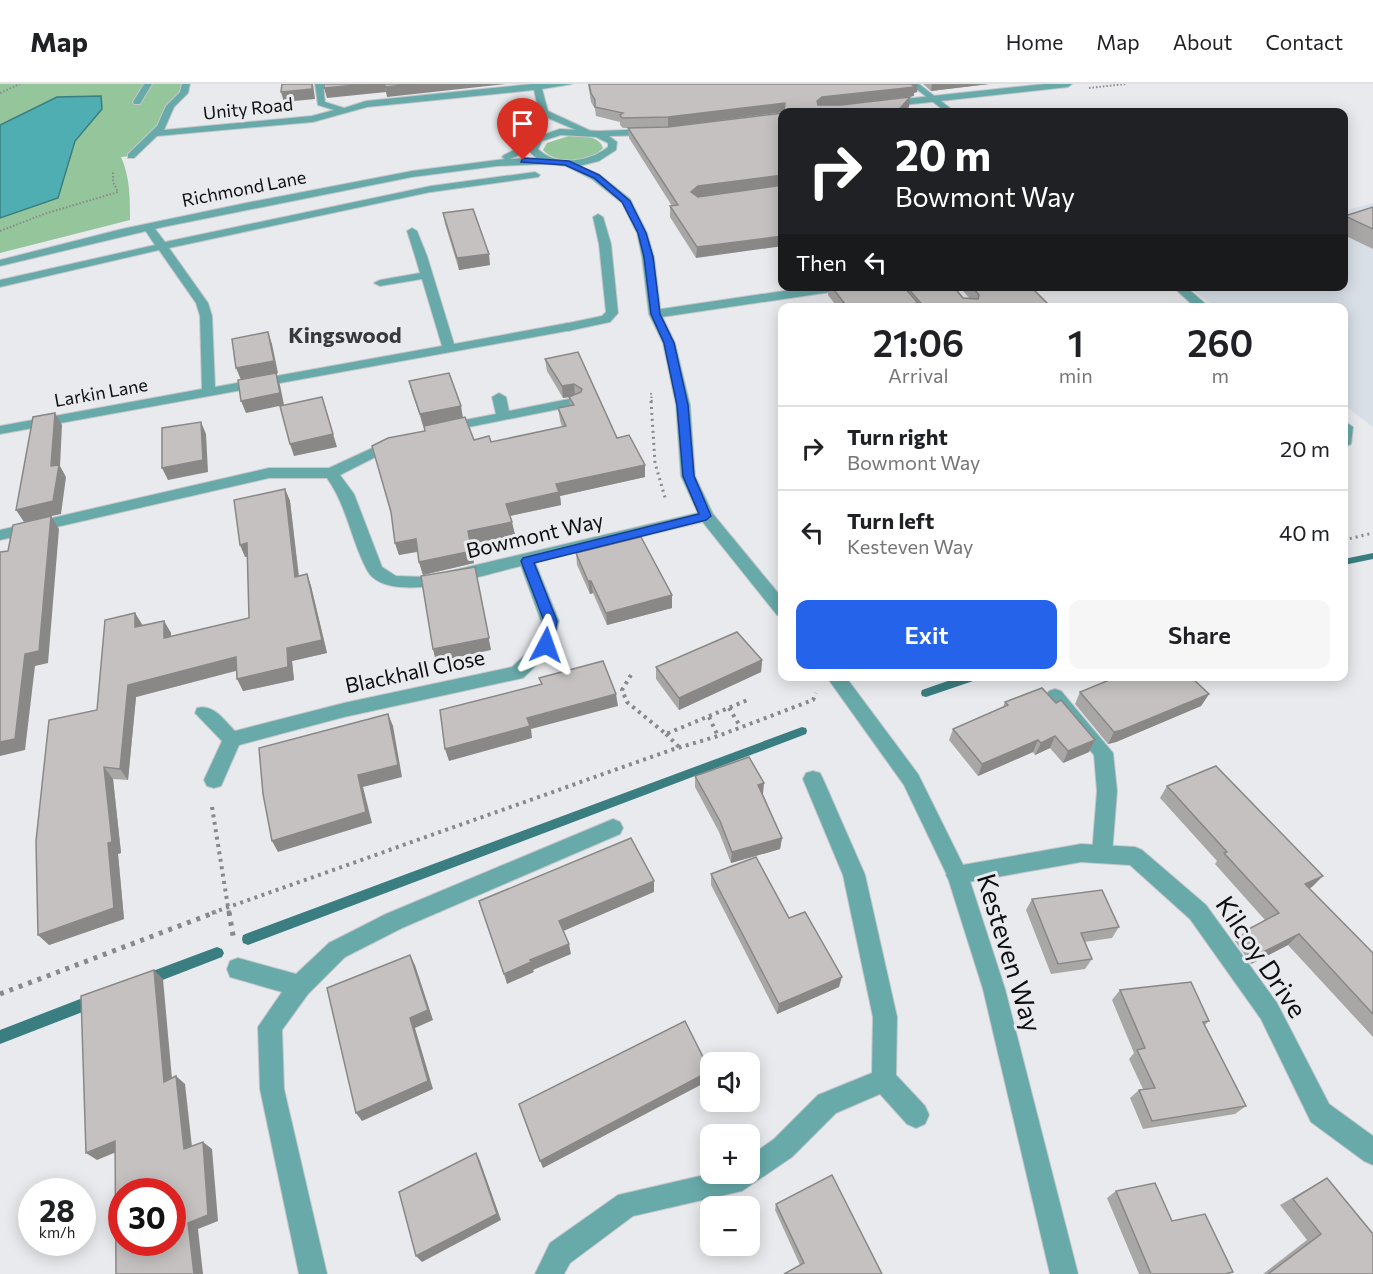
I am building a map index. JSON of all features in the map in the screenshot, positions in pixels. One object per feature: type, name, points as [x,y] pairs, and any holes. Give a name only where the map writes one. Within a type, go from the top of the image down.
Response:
[{"type":"street","points":[[137,102],[148,84]]},
{"type":"street","points":[[131,156],[156,134],[170,106],[184,93],[186,84]]},
{"type":"street","name":"Unity Road","points":[[319,84],[321,103],[342,110]]},
{"type":"street","name":"Unity Road","points":[[156,134],[313,119],[366,104],[568,84]]},
{"type":"street","points":[[914,84],[945,108]]},
{"type":"street","points":[[877,105],[1068,84]]},
{"type":"street","points":[[536,86],[545,113],[544,127],[533,150],[536,154],[553,161]]},
{"type":"street","points":[[545,113],[598,134],[668,132],[592,160],[566,163]]},
{"type":"street","name":"Richmond Lane","points":[[497,162],[560,132],[586,131]]},
{"type":"street","points":[[598,134],[612,142],[613,147],[617,149]]},
{"type":"street","points":[[596,177],[617,149]]},
{"type":"street","name":"Richmond Lane","points":[[0,263],[148,227],[356,185],[497,162],[553,161],[566,163]]},
{"type":"street","points":[[566,163],[596,177],[626,201],[642,233],[648,257],[655,314],[669,343],[682,405],[688,476],[706,516],[778,605]]},
{"type":"street","name":"Richmond Lane","points":[[162,246],[289,216],[431,189],[535,175]]},
{"type":"street","name":"Larkin Lane","points":[[0,430],[606,319],[612,313],[612,299],[598,217]]},
{"type":"street","points":[[148,227],[202,303],[206,316],[209,392]]},
{"type":"street","points":[[412,231],[449,347]]},
{"type":"street","points":[[0,284],[81,263],[162,246]]},
{"type":"street","points":[[380,283],[427,275]]},
{"type":"street","points":[[655,314],[810,291]]},
{"type":"street","points":[[1183,291],[1198,303]]},
{"type":"street","points":[[499,397],[503,417]]},
{"type":"street","points":[[427,432],[573,402]]},
{"type":"street","points":[[0,535],[269,473],[331,473],[405,436]]},
{"type":"street","name":"Bowmont Way","points":[[331,473],[346,494],[375,570],[393,581],[425,583],[527,561],[706,516]]},
{"type":"street","name":"Blackhall Close","points":[[232,739],[344,710],[518,673],[546,645],[550,621],[527,561]]},
{"type":"street","name":"Kesteven Way","points":[[839,681],[911,780],[957,875],[994,989],[1064,1274]]},
{"type":"street","points":[[1055,696],[1103,753],[1107,791],[1102,854]]},
{"type":"street","points":[[204,713],[232,739],[214,780]]},
{"type":"street","points":[[813,779],[854,875],[885,1017],[884,1080],[916,1116]]},
{"type":"street","points":[[313,1274],[272,1089],[270,1027],[300,986],[337,950],[394,921],[613,828]]},
{"type":"street","name":"Kilcoy Drive","points":[[957,875],[1081,853],[1136,856],[1198,912],[1269,1011],[1320,1113],[1373,1152]]},
{"type":"street","points":[[238,969],[300,986]]},
{"type":"street","points":[[760,1164],[783,1148],[827,1104],[884,1080]]},
{"type":"street","points":[[549,1274],[560,1254],[627,1204],[723,1184]]},
{"type":"path","points":[[0,93],[20,84]]},
{"type":"path","points":[[0,231],[44,214],[118,192],[113,182],[114,166],[120,156],[131,156]]},
{"type":"path","points":[[650,385],[655,463],[675,524]]},
{"type":"path","points":[[1348,539],[1373,533]]},
{"type":"path","points":[[631,675],[622,690],[627,702],[679,747]]},
{"type":"path","points":[[0,994],[228,907],[679,747],[718,736],[813,700],[818,686],[828,681]]},
{"type":"path","points":[[666,734],[750,699]]},
{"type":"path","points":[[729,708],[740,726]]},
{"type":"path","points":[[709,717],[718,736]]},
{"type":"path","points":[[214,780],[210,795],[238,969]]},
{"type":"shaded area","points":[[1373,203],[1373,427],[1348,408],[1348,303],[1210,303],[1194,291],[1348,291],[1348,210]]},
{"type":"green space","points":[[0,84],[186,84],[184,93],[170,106],[161,127],[131,156],[121,157],[128,180],[130,220],[0,253]]},
{"type":"green space","points":[[569,136],[594,138],[603,148],[590,157],[573,160],[556,158],[543,150],[547,143]]},
{"type":"water","points":[[101,96],[102,109],[75,141],[58,198],[0,218],[0,125],[57,97]]},
{"type":"building","points":[[282,84],[312,84],[312,89],[281,92]]},
{"type":"building","points":[[324,84],[368,84],[324,88]]},
{"type":"building","points":[[385,84],[413,84],[385,87]]},
{"type":"building","points":[[589,84],[911,84],[915,87],[822,97],[817,101],[818,105],[841,105],[910,97],[900,108],[784,108],[785,103],[668,117],[622,118],[620,115],[623,113],[595,107],[595,100]]},
{"type":"building","points":[[778,114],[778,176],[698,186],[691,192],[698,197],[778,186],[778,237],[697,247],[670,206],[678,205],[628,128],[668,127]]},
{"type":"building","points":[[1373,207],[1373,229],[1348,217],[1348,215]]},
{"type":"building","points":[[473,209],[489,254],[457,258],[443,213]]},
{"type":"building","points":[[835,291],[907,291],[918,303],[844,303]]},
{"type":"building","points":[[910,291],[957,291],[963,298],[978,299],[979,295],[975,291],[1035,291],[1047,303],[921,303]]},
{"type":"building","points":[[268,332],[274,361],[236,368],[232,339]]},
{"type":"building","points":[[578,352],[617,438],[629,435],[645,465],[556,484],[559,492],[506,504],[512,522],[468,531],[472,551],[419,562],[416,539],[395,543],[391,512],[372,446],[388,438],[425,431],[424,426],[465,417],[474,440],[489,436],[491,442],[566,426],[558,408],[574,405],[569,397],[581,392],[582,389],[574,384],[562,386],[545,359]]},
{"type":"building","points":[[276,373],[280,393],[241,401],[238,380]]},
{"type":"building","points":[[449,373],[461,406],[420,414],[409,381]]},
{"type":"building","points":[[322,397],[333,434],[290,444],[280,406]]},
{"type":"building","points":[[55,413],[51,466],[59,465],[53,501],[16,510],[33,417]]},
{"type":"building","points":[[201,422],[203,460],[162,468],[162,428]]},
{"type":"building","points":[[285,489],[295,577],[307,574],[322,640],[287,648],[288,667],[237,679],[236,657],[128,685],[120,769],[104,767],[112,842],[108,843],[114,908],[38,935],[36,841],[49,720],[97,710],[105,620],[135,613],[135,627],[164,621],[164,638],[249,618],[247,543],[240,545],[234,500]]},
{"type":"building","points":[[51,516],[39,651],[25,654],[15,739],[0,742],[0,552],[8,551],[13,525]]},
{"type":"building","points":[[641,537],[672,595],[606,613],[576,553]]},
{"type":"building","points":[[475,567],[489,638],[433,649],[421,576]]},
{"type":"building","points":[[737,632],[762,660],[679,698],[656,667]]},
{"type":"building","points":[[603,661],[616,694],[527,718],[530,726],[445,749],[440,710],[542,684],[539,678]]},
{"type":"building","points":[[1107,681],[1195,681],[1209,694],[1114,732],[1080,692]]},
{"type":"building","points":[[1042,688],[1056,703],[1061,700],[1095,740],[1068,751],[1055,736],[1041,743],[1038,740],[982,764],[953,729],[1008,705],[1005,702]]},
{"type":"building","points":[[388,714],[398,765],[358,775],[366,812],[272,841],[263,794],[259,748]]},
{"type":"building","points":[[749,757],[764,783],[758,785],[782,838],[732,852],[720,821],[695,776]]},
{"type":"building","points":[[1216,766],[1323,876],[1305,884],[1373,953],[1373,1014],[1299,934],[1261,953],[1245,931],[1279,913],[1167,786]]},
{"type":"building","points":[[631,838],[654,881],[559,921],[569,944],[530,960],[531,962],[504,974],[479,901]]},
{"type":"building","points":[[756,857],[789,918],[805,912],[842,977],[779,1004],[711,874]]},
{"type":"building","points":[[1102,890],[1119,927],[1081,933],[1092,959],[1058,964],[1032,899]]},
{"type":"building","points":[[410,955],[428,1010],[410,1018],[428,1081],[356,1113],[327,988]]},
{"type":"building","points":[[154,970],[164,1082],[176,1076],[184,1149],[203,1142],[208,1215],[188,1223],[194,1274],[116,1274],[116,1256],[186,1256],[186,1178],[115,1178],[115,1141],[86,1153],[81,996]]},
{"type":"building","points":[[1191,982],[1209,1021],[1203,1022],[1246,1106],[1152,1121],[1139,1090],[1155,1088],[1137,1050],[1145,1048],[1120,990]]},
{"type":"building","points":[[685,1021],[700,1052],[700,1076],[540,1161],[519,1104]]},
{"type":"building","points":[[476,1153],[497,1214],[416,1256],[399,1192]]},
{"type":"building","points":[[832,1175],[882,1274],[784,1274],[804,1263],[776,1204]]},
{"type":"building","points":[[1327,1178],[1373,1234],[1373,1274],[1268,1274],[1321,1234],[1293,1199]]},
{"type":"building","points":[[1155,1183],[1172,1221],[1205,1214],[1233,1272],[1225,1274],[1151,1274],[1116,1191]]},
{"type":"waterway","points":[[1348,561],[1373,556]]},
{"type":"waterway","points":[[926,693],[961,681]]},
{"type":"waterway","points":[[248,939],[802,731]]},
{"type":"waterway","points":[[147,980],[217,953]]},
{"type":"waterway","points":[[0,1037],[93,1001]]},
{"type":"district","name":"Kingswood","points":[[345,335]]},
{"type":"route","points":[[523,160],[566,163],[596,177],[626,201],[642,233],[648,257],[655,314],[669,343],[682,405],[688,476],[706,516],[527,561],[550,621],[546,645]]}]
